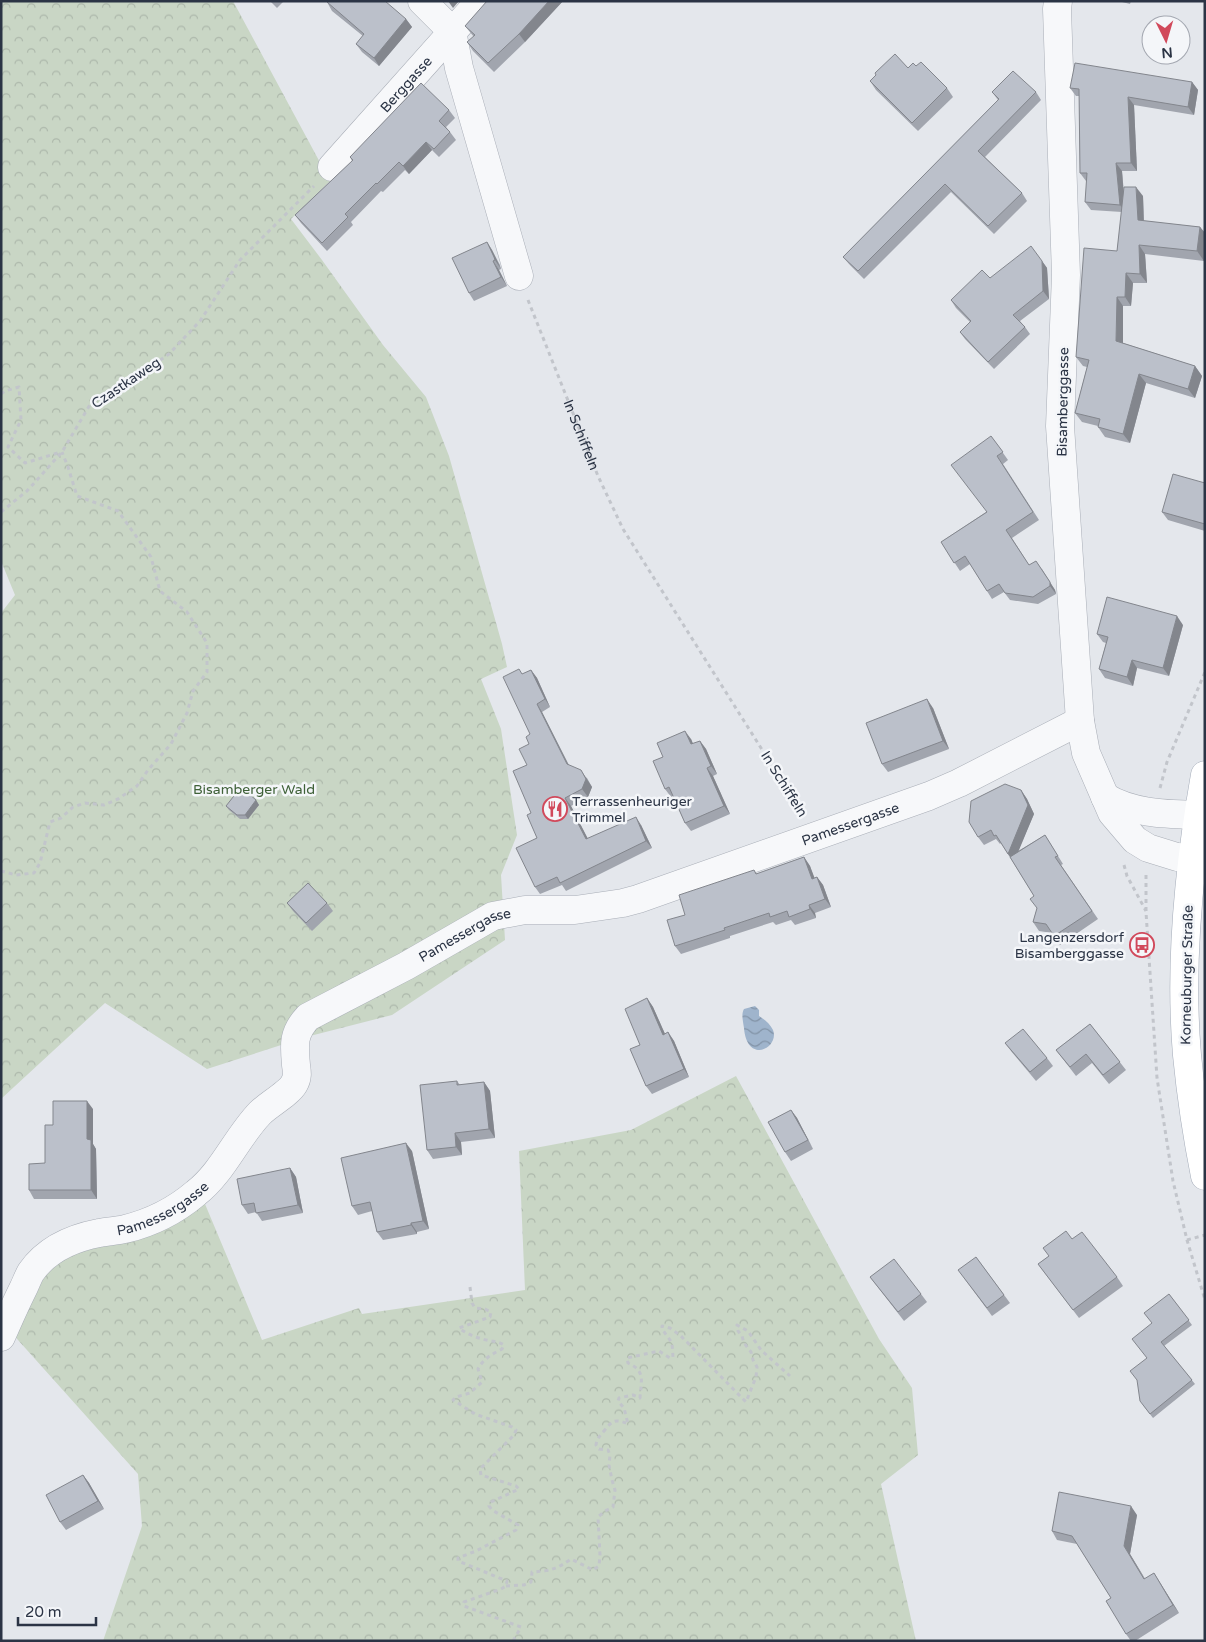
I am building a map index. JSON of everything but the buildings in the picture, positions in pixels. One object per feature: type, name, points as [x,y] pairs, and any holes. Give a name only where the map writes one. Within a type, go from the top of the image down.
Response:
[{"type":"main road","name":"Korneuburger Straße","points":[[1205,775],[1187,912],[1185,1013],[1191,1094],[1205,1176]]},
{"type":"street","points":[[422,1],[452,31],[458,68],[519,276]]},
{"type":"street","name":"Berggasse","points":[[332,168],[480,1]]},
{"type":"street","name":"Bisamberggasse","points":[[1058,1],[1066,275],[1060,426],[1080,722],[1086,753],[1112,813],[1135,840],[1148,848],[1177,857],[1197,838]]},
{"type":"street","name":"Pamessergasse","points":[[1,1337],[31,1272],[46,1255],[64,1244],[82,1237],[100,1232],[124,1229],[148,1222],[196,1193],[220,1170],[238,1140],[260,1113],[294,1085],[298,1074],[295,1044],[297,1032],[308,1016],[406,966],[493,916],[525,910],[576,910],[638,899],[929,796],[959,783],[1080,722]]},
{"type":"street","points":[[1106,797],[1116,804],[1128,808],[1153,812],[1197,838]]},
{"type":"path","name":"Czastkaweg","points":[[1,512],[27,491],[62,452],[91,403],[126,384],[169,354],[200,321],[240,260],[332,168]]},
{"type":"path","name":"In Schiffeln","points":[[519,276],[598,476],[623,529],[817,837]]},
{"type":"path","points":[[1,394],[18,387],[21,420],[8,447],[25,463],[62,452],[77,496],[118,511],[151,557],[160,591],[187,612],[206,644],[207,672],[193,691],[187,713],[171,744],[148,770],[137,786],[118,799],[104,805],[85,803],[72,807],[61,818],[50,822],[40,863],[34,873],[16,875],[1,871]]},
{"type":"path","points":[[1153,812],[1167,762],[1205,672]]},
{"type":"path","points":[[1146,912],[1145,879],[1148,848]]},
{"type":"path","points":[[1205,1235],[1187,1240],[1205,1300]]},
{"type":"path","points":[[470,1286],[472,1303],[475,1308],[491,1312],[490,1317],[460,1328],[466,1334],[500,1342],[504,1345],[502,1349],[491,1355],[480,1365],[478,1369],[482,1382],[470,1393],[456,1397],[453,1400],[475,1414],[512,1426],[516,1430],[514,1435],[480,1470],[481,1475],[516,1486],[519,1490],[491,1502],[489,1506],[492,1510],[518,1526],[516,1530],[476,1551],[458,1558],[458,1561],[507,1581],[506,1586]]},
{"type":"path","points":[[513,1641],[521,1627],[464,1606],[464,1602],[506,1586],[524,1585],[531,1582],[532,1572],[556,1569],[571,1559],[593,1570],[599,1566],[598,1517],[605,1510],[613,1507],[615,1490],[609,1465],[610,1455],[608,1450],[599,1449],[596,1445],[597,1439],[607,1426],[613,1422],[619,1420],[628,1424],[624,1408],[618,1401],[619,1398],[633,1395],[640,1398],[640,1371],[628,1363],[627,1358],[659,1351],[673,1358],[672,1343],[662,1329],[662,1326],[670,1328],[681,1336],[746,1402],[758,1367],[738,1331],[737,1325],[748,1331],[761,1350],[790,1376]]},
{"type":"green space","name":"Bisamberger Wald","points":[[1,1],[233,1],[330,181],[291,219],[383,345],[426,397],[449,456],[507,667],[481,679],[501,729],[517,835],[501,875],[505,940],[392,1015],[306,1037],[207,1069],[105,1003],[1,1099],[1,613],[15,595],[1,561]]},
{"type":"green space","points":[[736,1076],[879,1339],[912,1388],[918,1455],[881,1484],[916,1641],[103,1641],[142,1526],[138,1474],[1,1321],[46,1251],[205,1204],[262,1340],[359,1308],[362,1314],[525,1290],[519,1151],[631,1130]]},
{"type":"water","points":[[755,1006],[759,1010],[759,1016],[773,1030],[774,1037],[772,1042],[762,1050],[756,1050],[751,1046],[746,1039],[744,1028],[742,1015],[744,1009]]},
{"type":"place","name":"Terrassenheuriger Trimmel","points":[[555,809]]},
{"type":"place","name":"Langenzersdorf Bisamberggasse","points":[[1142,945]]}]
